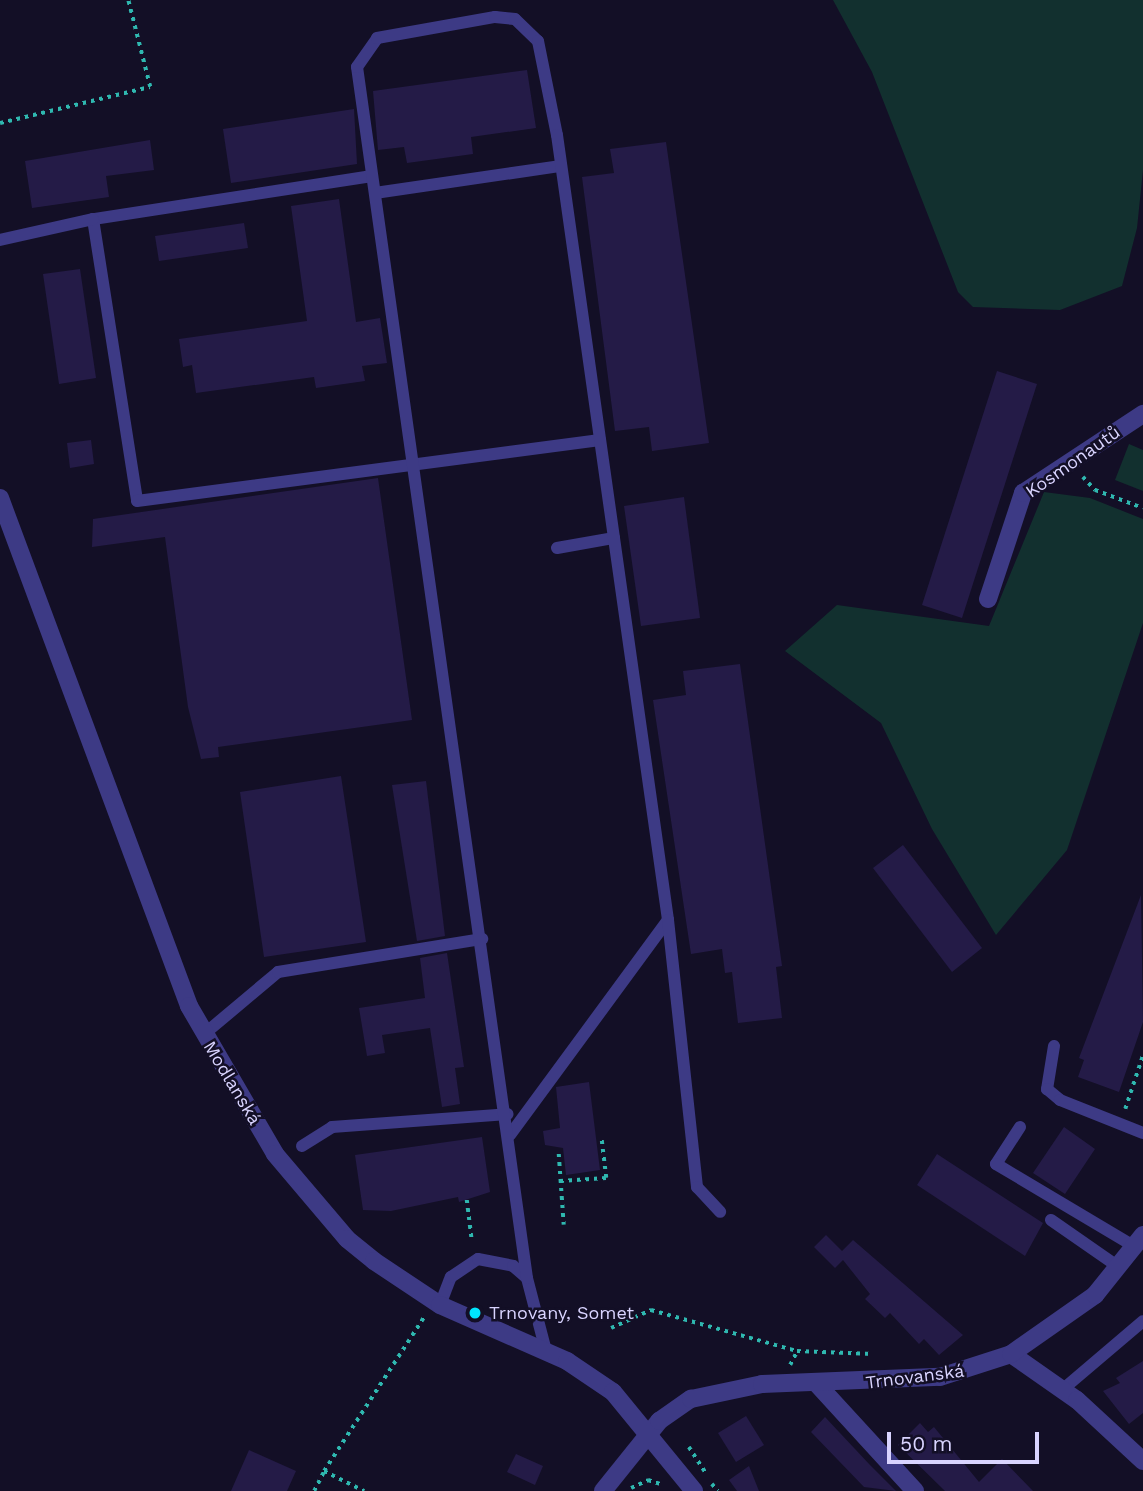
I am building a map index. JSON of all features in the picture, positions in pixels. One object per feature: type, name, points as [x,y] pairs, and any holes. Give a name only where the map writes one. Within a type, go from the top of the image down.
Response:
[{"type":"street","name":"Kosmonautů","points":[[988,599],[1023,493],[1143,414]]},
{"type":"street","name":"Modlanská","points":[[0,498],[203,1035],[253,1121],[316,1204],[356,1246],[437,1303],[546,1351],[607,1388],[651,1433],[694,1491]]},
{"type":"street","name":"Trnovanská","points":[[603,1491],[670,1411],[718,1391],[940,1377],[1012,1354],[1070,1317],[1120,1268],[1139,1241]]},
{"type":"street","points":[[1012,1354],[1062,1390],[1143,1461]]},
{"type":"street","points":[[817,1384],[915,1491]]},
{"type":"lane","points":[[546,1351],[527,1278],[508,1114],[356,67],[377,38],[495,17],[515,19],[538,41],[561,166],[668,920],[697,1187],[720,1212]]},
{"type":"lane","points":[[376,194],[561,166]]},
{"type":"lane","points":[[0,240],[93,219],[372,176]]},
{"type":"lane","points":[[93,219],[137,501],[600,440]]},
{"type":"lane","points":[[556,548],[614,538]]},
{"type":"lane","points":[[510,1135],[668,920]]},
{"type":"lane","points":[[203,1035],[278,972],[482,939]]},
{"type":"lane","points":[[1054,1046],[1047,1089],[1060,1100],[1143,1133]]},
{"type":"lane","points":[[302,1146],[332,1127],[508,1114]]},
{"type":"lane","points":[[1020,1127],[996,1164],[1139,1241]]},
{"type":"lane","points":[[1051,1220],[1120,1268]]},
{"type":"lane","points":[[437,1303],[451,1277],[478,1259],[513,1266],[527,1278]]},
{"type":"lane","points":[[1062,1390],[1143,1321]]},
{"type":"path","points":[[0,123],[150,87],[128,0]]},
{"type":"path","points":[[1069,463],[1094,489],[1143,508]]},
{"type":"path","points":[[1120,1124],[1143,1055]]},
{"type":"path","points":[[560,1181],[606,1178],[601,1136]]},
{"type":"path","points":[[559,1154],[560,1181],[567,1209],[564,1225]]},
{"type":"path","points":[[467,1200],[472,1238]]},
{"type":"path","points":[[314,1491],[324,1471],[437,1303]]},
{"type":"path","points":[[611,1328],[651,1310],[797,1351],[873,1354]]},
{"type":"path","points":[[788,1370],[797,1351]]},
{"type":"path","points":[[324,1471],[364,1491]]},
{"type":"path","points":[[631,1488],[648,1480],[670,1491]]},
{"type":"green space","points":[[833,0],[1143,0],[1143,170],[1137,228],[1122,286],[1060,310],[973,307],[958,292],[872,72]]},
{"type":"green space","points":[[1129,444],[1143,450],[1143,491],[1115,480]]},
{"type":"green space","points":[[1044,492],[1090,498],[1143,519],[1143,623],[1067,850],[996,935],[932,829],[881,723],[785,651],[837,605],[989,626]]},
{"type":"building","points":[[527,70],[536,128],[471,137],[473,154],[407,163],[404,147],[378,150],[373,91]]},
{"type":"building","points":[[354,109],[357,164],[231,183],[223,129]]},
{"type":"building","points":[[150,140],[154,170],[106,176],[109,197],[32,208],[25,161]]},
{"type":"building","points":[[666,142],[709,443],[652,451],[649,427],[615,431],[582,177],[614,173],[610,149]]},
{"type":"building","points":[[339,199],[356,322],[380,318],[387,363],[362,366],[365,381],[316,388],[314,377],[196,393],[192,365],[183,367],[179,339],[307,321],[291,206]]},
{"type":"building","points":[[244,223],[248,248],[159,261],[155,236]]},
{"type":"building","points":[[80,269],[96,378],[59,384],[43,274]]},
{"type":"building","points":[[997,371],[1037,384],[962,618],[922,605]]},
{"type":"building","points":[[91,440],[94,464],[70,468],[67,443]]},
{"type":"building","points":[[378,478],[412,720],[218,747],[219,757],[201,759],[188,707],[165,537],[92,547],[93,519]]},
{"type":"building","points":[[684,497],[700,618],[641,626],[624,506]]},
{"type":"building","points":[[740,664],[782,966],[776,967],[782,1018],[738,1023],[732,972],[725,973],[722,949],[691,954],[653,700],[686,695],[683,671]]},
{"type":"building","points":[[341,776],[366,942],[264,957],[240,792]]},
{"type":"building","points":[[426,781],[445,936],[417,941],[392,785]]},
{"type":"building","points":[[903,845],[982,948],[952,972],[873,868]]},
{"type":"building","points":[[1141,895],[1143,1022],[1119,1092],[1078,1077],[1084,1060],[1079,1058]]},
{"type":"building","points":[[447,953],[464,1067],[455,1068],[460,1104],[442,1107],[430,1028],[382,1035],[385,1053],[367,1056],[359,1008],[425,998],[420,958]]},
{"type":"building","points":[[589,1082],[600,1170],[566,1175],[563,1148],[545,1145],[543,1131],[560,1128],[556,1087]]},
{"type":"building","points":[[1064,1127],[1095,1149],[1065,1194],[1033,1173]]},
{"type":"building","points":[[482,1137],[490,1192],[459,1202],[458,1197],[391,1211],[363,1210],[355,1155]]},
{"type":"building","points":[[937,1154],[1043,1223],[1025,1256],[917,1185]]},
{"type":"building","points":[[826,1235],[842,1251],[853,1240],[963,1335],[939,1355],[924,1339],[919,1344],[890,1313],[885,1318],[865,1299],[870,1294],[843,1260],[835,1268],[814,1247]]},
{"type":"building","points":[[1143,1361],[1143,1413],[1129,1424],[1103,1391],[1120,1383],[1116,1378]]},
{"type":"building","points":[[746,1416],[764,1445],[736,1462],[718,1433]]},
{"type":"building","points":[[825,1417],[896,1491],[864,1487],[811,1432]]},
{"type":"building","points":[[920,1423],[928,1432],[934,1427],[979,1482],[1002,1459],[1033,1491],[945,1491],[898,1445]]},
{"type":"building","points":[[249,1450],[296,1471],[287,1491],[231,1491]]},
{"type":"building","points":[[516,1454],[543,1466],[535,1485],[507,1472]]},
{"type":"building","points":[[749,1466],[759,1491],[737,1491],[729,1480]]},
{"type":"place","name":"Trnovany, Somet","points":[[475,1313]]}]
